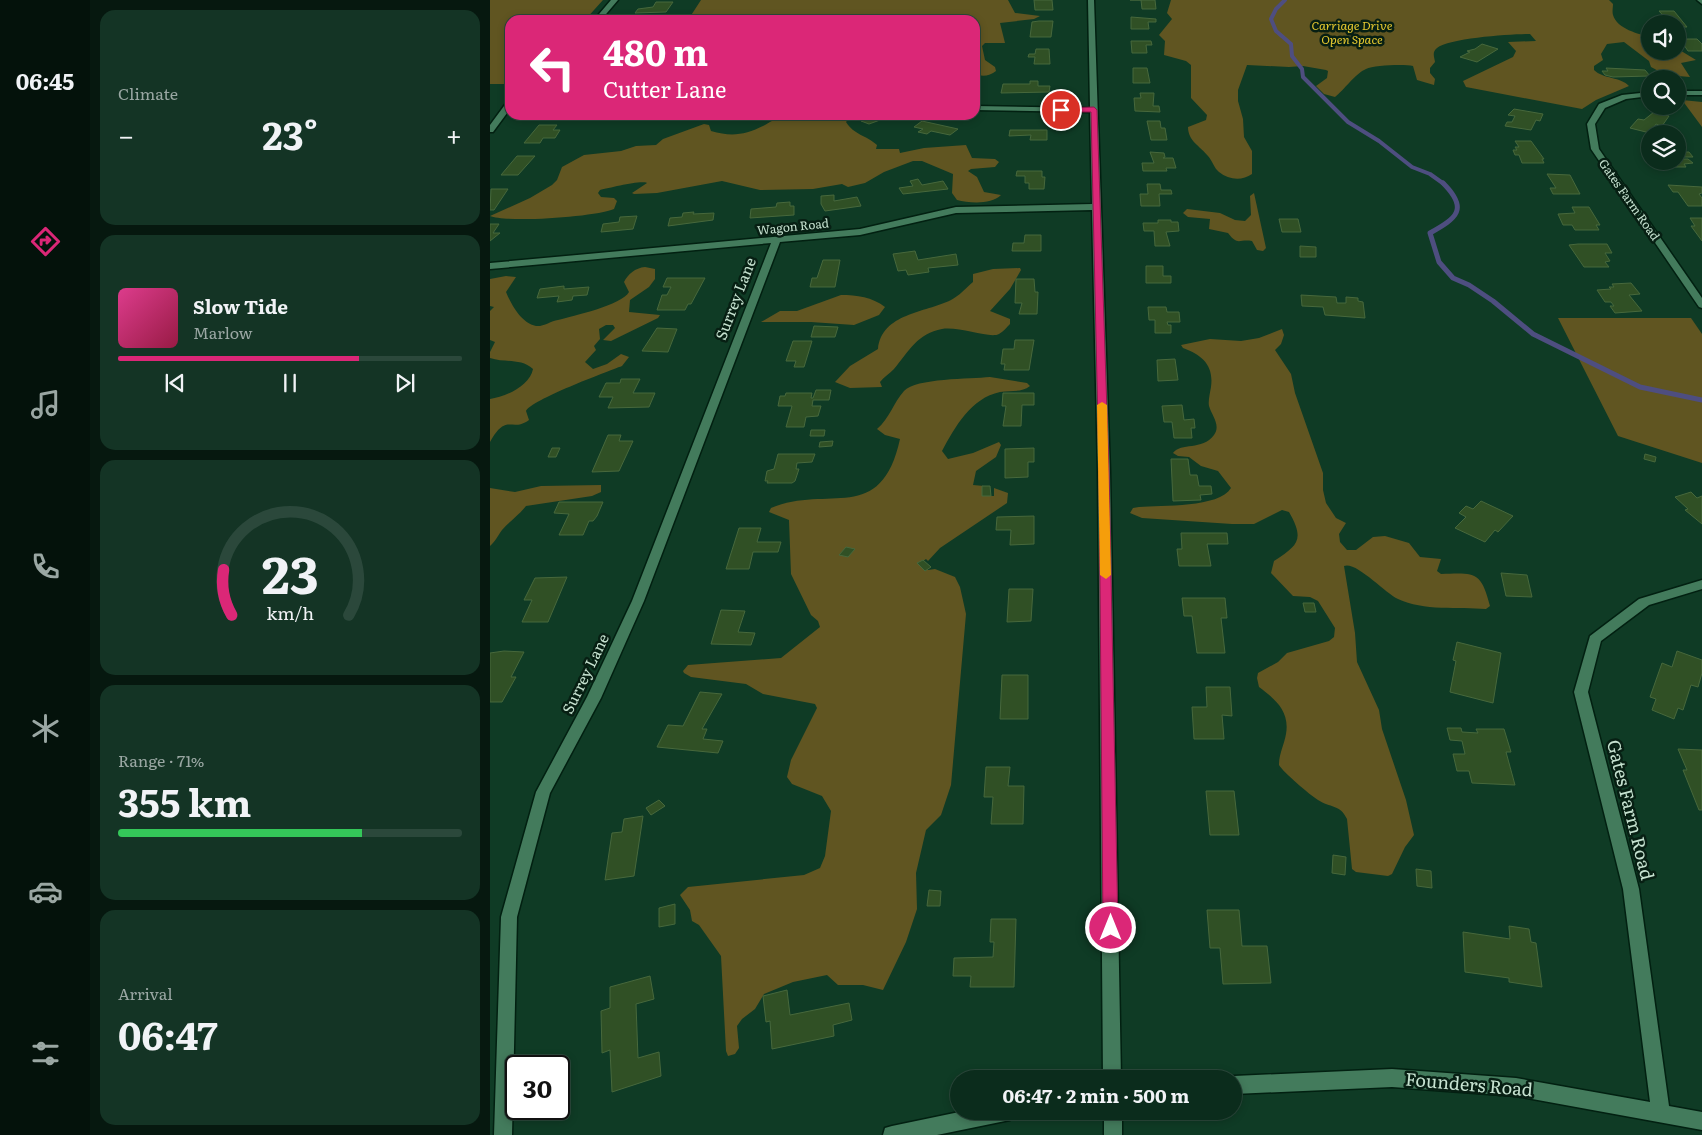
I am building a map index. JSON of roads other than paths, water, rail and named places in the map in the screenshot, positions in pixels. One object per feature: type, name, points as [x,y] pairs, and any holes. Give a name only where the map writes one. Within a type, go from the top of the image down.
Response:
[{"type":"street","points":[[602,15],[615,0]]},
{"type":"street","points":[[1091,0],[1104,492],[1112,1070]]},
{"type":"street","points":[[1686,93],[1702,93]]},
{"type":"street","name":"Gates Farm Road","points":[[1641,95],[1625,97],[1602,106],[1591,124],[1595,149],[1702,305]]},
{"type":"street","points":[[980,108],[1094,110]]},
{"type":"street","points":[[490,130],[505,110]]},
{"type":"street","name":"Wagon Road","points":[[490,266],[860,232],[956,210],[1097,207]]},
{"type":"street","name":"Surrey Lane","points":[[503,1135],[509,917],[543,792],[594,698],[638,601],[776,241]]},
{"type":"street","name":"Gates Farm Road","points":[[1661,1114],[1631,888],[1581,692],[1595,639],[1644,602],[1702,584]]},
{"type":"street","name":"Founders Road","points":[[1242,1085],[1392,1078],[1516,1087],[1702,1121]]},
{"type":"street","points":[[892,1135],[966,1120]]},
{"type":"street","points":[[1113,1120],[1113,1135]]},
{"type":"waterway","points":[[1285,0],[1276,9],[1271,19],[1276,31],[1291,44],[1292,56],[1302,69],[1303,77],[1348,122],[1379,141],[1412,167],[1430,174],[1444,184]]},
{"type":"waterway","points":[[1444,184],[1456,200],[1456,212],[1447,223],[1430,233],[1439,262],[1453,278],[1469,285],[1493,301],[1533,334],[1640,387],[1702,400]]},
{"type":"park label","name":"Carriage Drive Open Space","points":[[1352,33]]}]
